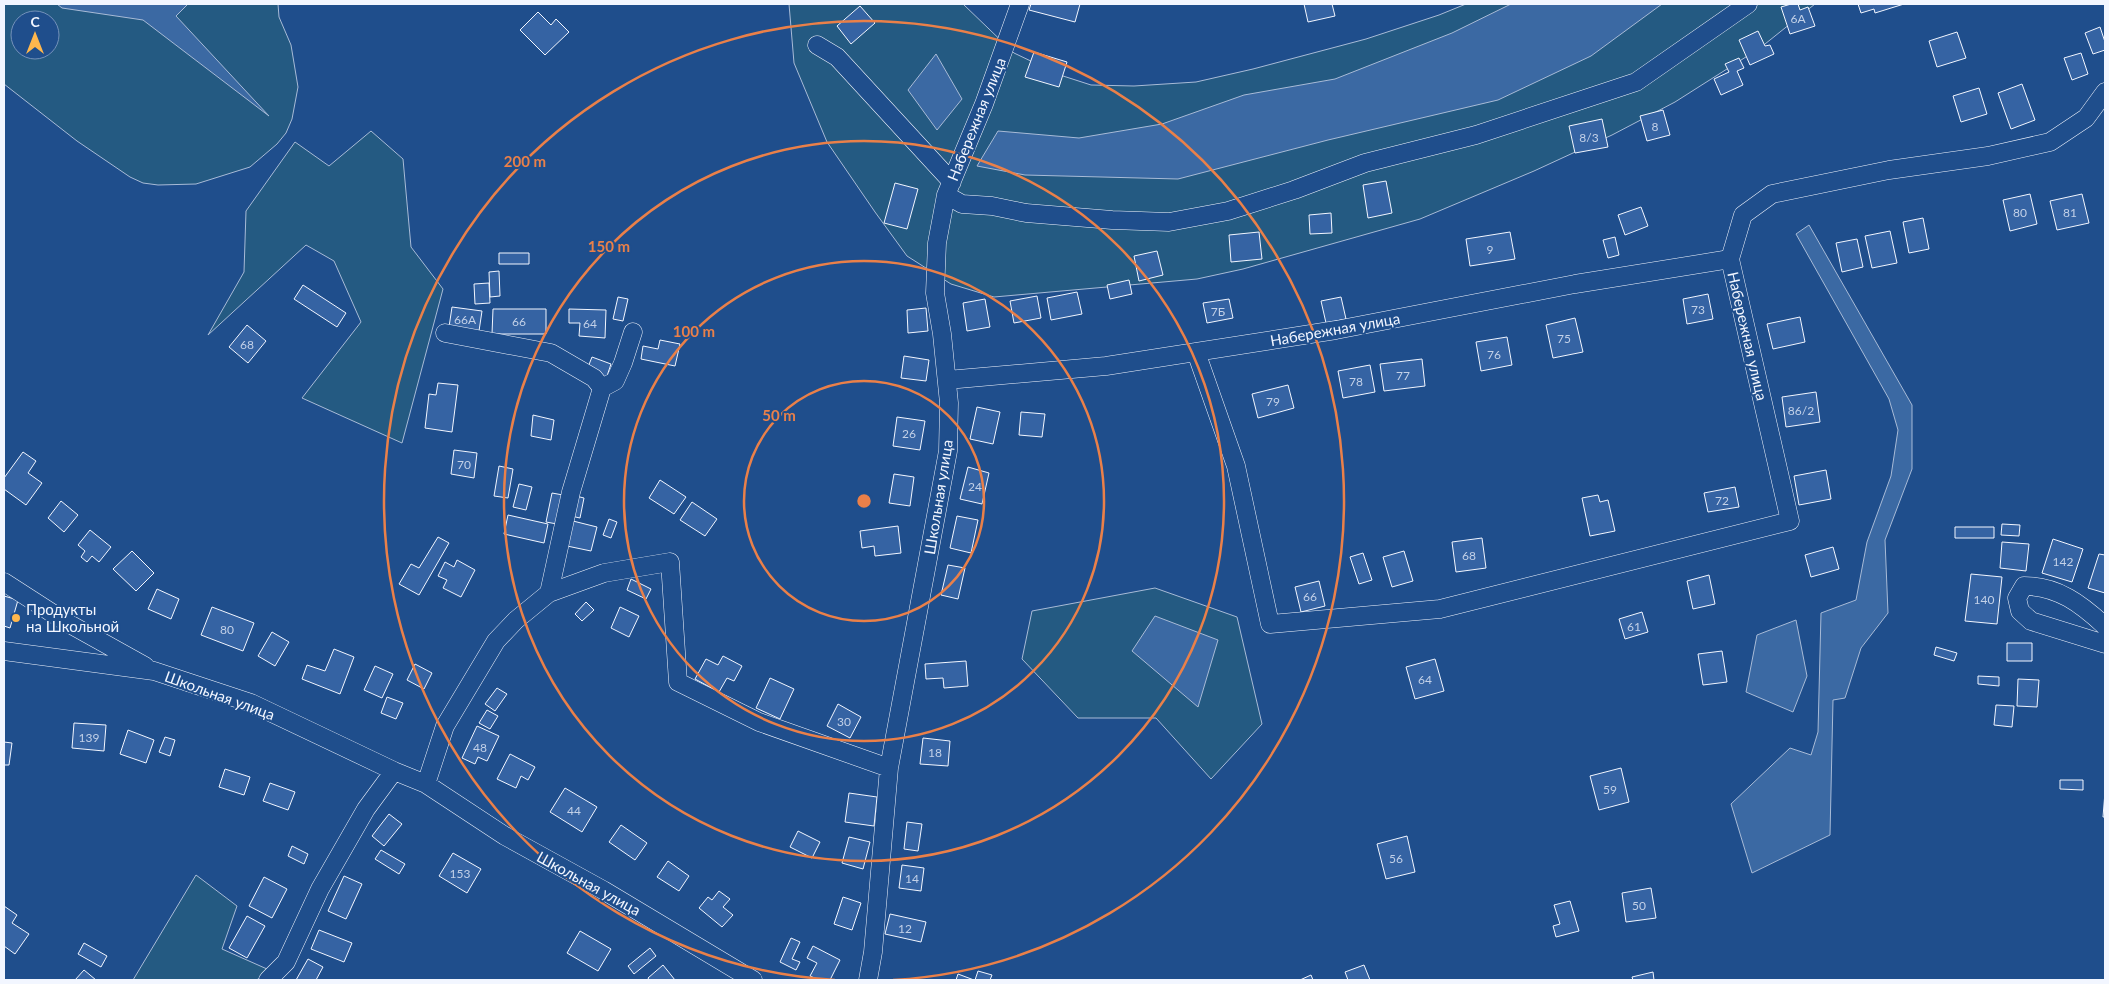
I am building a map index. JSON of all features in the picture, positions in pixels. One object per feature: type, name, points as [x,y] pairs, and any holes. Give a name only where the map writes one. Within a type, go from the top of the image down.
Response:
[{"type":"street","name":"Набережная улица","points":[[1020,4],[984,104],[949,188],[962,204],[992,206],[1026,213],[1112,220],[1169,222],[1228,211],[1294,190],[1365,163],[1476,135],[1636,82],[1748,4]]},
{"type":"street","points":[[817,45],[837,57],[949,188]]},
{"type":"street","points":[[1730,259],[1743,215],[1772,194],[1889,170],[1988,156],[2050,142],[2086,118],[2105,92]]},
{"type":"street","name":"Школьная улица","points":[[868,980],[873,952],[889,768],[948,452],[949,403],[935,293],[937,243],[949,188]]},
{"type":"street","name":"Набережная улица","points":[[947,380],[1106,366],[1336,330],[1575,284],[1730,259],[1790,521],[1440,609],[1270,624],[1236,466],[1196,352]]},
{"type":"street","points":[[549,593],[571,492],[602,388],[615,381],[633,332]]},
{"type":"street","points":[[444,333],[551,353],[594,378],[602,388]]},
{"type":"street","points":[[426,784],[445,726],[496,641],[516,620],[549,593],[604,573],[670,562],[678,682],[758,722],[889,768]]},
{"type":"street","name":"Школьная улица","points":[[4,582],[66,622],[154,671],[251,704],[426,784],[505,836],[620,900],[753,980]]},
{"type":"street","points":[[2105,626],[2088,611],[2063,595],[2040,586],[2024,586],[2017,598],[2020,611],[2031,621],[2105,644]]},
{"type":"street","name":"Школьная улица","points":[[4,650],[154,671]]},
{"type":"street","points":[[268,980],[286,962],[320,889],[366,809],[394,771]]},
{"type":"shaded area","points":[[4,4],[278,4],[279,17],[291,45],[298,87],[292,119],[286,133],[277,144],[250,167],[196,184],[158,185],[143,183],[130,177],[77,141],[4,84]]},
{"type":"shaded area","points":[[57,4],[188,4],[176,16],[269,116],[143,20],[62,8]]},
{"type":"shaded area","points":[[789,4],[963,4],[1014,53],[1060,75],[1091,85],[1134,86],[1196,82],[1253,69],[1366,39],[1466,4],[1815,4],[1760,48],[1675,102],[1612,135],[1534,171],[1420,219],[1243,269],[1197,279],[994,297],[951,284],[907,256],[875,212],[827,142],[794,63]]},
{"type":"shaded area","points":[[1511,4],[1662,4],[1591,56],[1498,100],[1328,140],[1178,179],[1025,175],[977,166],[998,131],[1079,138],[1162,124],[1244,95],[1335,79],[1452,33]]},
{"type":"shaded area","points":[[936,54],[962,99],[937,130],[908,90]]},
{"type":"shaded area","points":[[371,131],[403,159],[411,247],[443,289],[402,443],[302,398],[361,322],[334,261],[306,245],[208,335],[244,272],[246,211],[295,142],[329,166]]},
{"type":"shaded area","points":[[1809,225],[1912,405],[1912,469],[1885,540],[1888,613],[1861,648],[1845,698],[1833,700],[1830,835],[1752,873],[1731,804],[1790,748],[1811,755],[1818,732],[1821,613],[1856,600],[1867,542],[1891,476],[1898,430],[1889,399],[1796,234]]},
{"type":"shaded area","points":[[1155,588],[1237,617],[1262,724],[1211,779],[1156,718],[1078,718],[1022,659],[1032,611]]},
{"type":"shaded area","points":[[1155,616],[1218,640],[1198,707],[1132,651]]},
{"type":"shaded area","points":[[1796,620],[1807,676],[1793,712],[1746,692],[1757,635]]},
{"type":"shaded area","points":[[196,875],[237,906],[222,949],[267,969],[257,980],[133,980]]},
{"type":"building","points":[[1031,4],[1080,4],[1075,22],[1029,10]]},
{"type":"building","points":[[1304,4],[1332,4],[1335,16],[1308,22]]},
{"type":"building","points":[[1798,4],[1800,10],[1808,7],[1815,26],[1790,34],[1781,7]]},
{"type":"building","points":[[1858,4],[1904,4],[1875,13],[1874,9],[1861,13]]},
{"type":"building","points":[[860,6],[875,23],[851,44],[837,26]]},
{"type":"building","points":[[538,12],[551,25],[556,19],[569,32],[545,55],[520,30]]},
{"type":"building","points":[[2100,27],[2105,42],[2105,50],[2093,54],[2085,33]]},
{"type":"building","points":[[1758,31],[1765,46],[1770,45],[1774,54],[1750,65],[1739,40]]},
{"type":"building","points":[[1957,32],[1966,58],[1937,67],[1929,41]]},
{"type":"building","points":[[1034,52],[1067,62],[1059,87],[1025,77]]},
{"type":"building","points":[[2081,53],[2088,74],[2072,80],[2064,58]]},
{"type":"building","points":[[1739,58],[1744,68],[1737,71],[1743,85],[1721,95],[1714,79],[1729,72],[1725,64]]},
{"type":"building","points":[[2022,84],[2035,120],[2011,129],[1998,93]]},
{"type":"building","points":[[1979,88],[1987,114],[1961,122],[1953,96]]},
{"type":"building","points":[[1663,110],[1670,135],[1647,141],[1640,116]]},
{"type":"building","points":[[1602,119],[1608,147],[1575,153],[1569,126]]},
{"type":"building","points":[[1386,181],[1392,213],[1368,218],[1363,185]]},
{"type":"building","points":[[895,183],[918,189],[907,229],[884,223]]},
{"type":"building","points":[[2030,194],[2037,224],[2010,231],[2003,200]]},
{"type":"building","points":[[2082,194],[2089,223],[2057,230],[2050,201]]},
{"type":"building","points":[[1641,207],[1648,226],[1625,235],[1618,215]]},
{"type":"building","points":[[1331,213],[1332,233],[1310,234],[1309,215]]},
{"type":"building","points":[[1923,218],[1929,249],[1909,253],[1903,222]]},
{"type":"building","points":[[1890,231],[1897,263],[1872,268],[1865,236]]},
{"type":"building","points":[[1259,232],[1262,259],[1231,262],[1229,235]]},
{"type":"building","points":[[1510,232],[1515,259],[1470,266],[1466,239]]},
{"type":"building","points":[[1615,237],[1619,255],[1608,258],[1603,240]]},
{"type":"building","points":[[1857,239],[1863,267],[1842,272],[1836,243]]},
{"type":"building","points":[[1157,251],[1163,275],[1139,281],[1134,256]]},
{"type":"building","points":[[499,253],[529,253],[529,264],[499,264]]},
{"type":"building","points":[[499,271],[500,296],[490,297],[489,272]]},
{"type":"building","points":[[1129,280],[1132,294],[1110,299],[1107,285]]},
{"type":"building","points":[[489,283],[490,303],[475,304],[474,284]]},
{"type":"building","points":[[303,285],[346,313],[337,327],[294,299]]},
{"type":"building","points":[[1077,292],[1082,314],[1051,320],[1047,298]]},
{"type":"building","points":[[1708,294],[1713,319],[1687,324],[1683,299]]},
{"type":"building","points":[[1037,296],[1041,318],[1014,323],[1010,301]]},
{"type":"building","points":[[618,297],[628,299],[623,321],[613,319]]},
{"type":"building","points":[[1341,297],[1346,319],[1326,323],[1321,301]]},
{"type":"building","points":[[985,299],[990,327],[967,331],[963,303]]},
{"type":"building","points":[[1229,299],[1233,318],[1207,323],[1203,303]]},
{"type":"building","points":[[452,307],[482,311],[479,331],[449,327]]},
{"type":"building","points":[[926,308],[928,331],[908,333],[907,310]]},
{"type":"building","points":[[493,309],[546,309],[546,334],[492,334]]},
{"type":"building","points":[[569,309],[606,310],[605,338],[579,336],[580,323],[569,323]]},
{"type":"building","points":[[1800,317],[1805,342],[1773,349],[1767,324]]},
{"type":"building","points":[[1575,318],[1583,352],[1553,358],[1546,325]]},
{"type":"building","points":[[247,325],[266,341],[248,363],[229,347]]},
{"type":"building","points":[[1507,337],[1512,365],[1481,371],[1476,342]]},
{"type":"building","points":[[660,340],[680,344],[675,366],[641,359],[643,346],[658,349]]},
{"type":"building","points":[[904,356],[929,360],[926,381],[901,378]]},
{"type":"building","points":[[592,357],[611,364],[606,379],[586,372]]},
{"type":"building","points":[[1422,359],[1425,386],[1384,391],[1380,364]]},
{"type":"building","points":[[1370,365],[1375,392],[1343,398],[1338,371]]},
{"type":"building","points":[[438,383],[458,385],[452,432],[425,428],[429,394],[436,395]]},
{"type":"building","points":[[1288,385],[1294,408],[1258,418],[1252,394]]},
{"type":"building","points":[[1816,392],[1820,422],[1786,427],[1782,397]]},
{"type":"building","points":[[977,407],[1000,412],[993,444],[970,439]]},
{"type":"building","points":[[1021,412],[1045,414],[1042,437],[1019,435]]},
{"type":"building","points":[[533,415],[554,420],[551,440],[531,436]]},
{"type":"building","points":[[897,417],[925,421],[920,450],[893,446]]},
{"type":"building","points":[[454,450],[477,453],[474,478],[451,474]]},
{"type":"building","points":[[23,452],[36,461],[28,473],[42,483],[26,505],[4,489],[4,478]]},
{"type":"building","points":[[499,466],[513,469],[508,498],[494,496]]},
{"type":"building","points":[[968,467],[989,473],[982,504],[960,499]]},
{"type":"building","points":[[1826,470],[1831,499],[1799,505],[1794,476]]},
{"type":"building","points":[[894,474],[914,477],[910,506],[889,503]]},
{"type":"building","points":[[660,480],[686,497],[674,514],[649,498]]},
{"type":"building","points":[[519,484],[532,487],[526,510],[513,507]]},
{"type":"building","points":[[1735,487],[1739,507],[1708,512],[1704,493]]},
{"type":"building","points":[[552,493],[563,495],[557,524],[546,522]]},
{"type":"building","points":[[1598,495],[1600,502],[1608,500],[1615,531],[1590,536],[1582,498]]},
{"type":"building","points":[[576,496],[584,498],[580,518],[571,516]]},
{"type":"building","points":[[61,501],[78,515],[64,532],[48,518]]},
{"type":"building","points":[[692,502],[717,519],[705,536],[680,520]]},
{"type":"building","points":[[508,515],[548,524],[544,543],[504,534]]},
{"type":"building","points":[[957,516],[978,520],[971,553],[950,548]]},
{"type":"building","points":[[609,519],[617,522],[611,538],[603,535]]},
{"type":"building","points":[[573,521],[597,527],[591,551],[567,546]]},
{"type":"building","points":[[2002,524],[2020,525],[2019,536],[2001,535]]},
{"type":"building","points":[[898,526],[901,553],[875,556],[874,546],[862,548],[860,531]]},
{"type":"building","points":[[1955,527],[1994,527],[1994,538],[1955,538]]},
{"type":"building","points":[[90,530],[111,547],[99,562],[92,556],[87,562],[81,557],[85,551],[78,545]]},
{"type":"building","points":[[438,537],[449,543],[419,595],[399,584],[411,564],[419,568]]},
{"type":"building","points":[[1482,538],[1486,568],[1456,572],[1452,542]]},
{"type":"building","points":[[2053,539],[2083,549],[2072,582],[2042,573]]},
{"type":"building","points":[[2002,542],[2029,544],[2026,571],[2000,568]]},
{"type":"building","points":[[1833,547],[1839,569],[1811,577],[1805,555]]},
{"type":"building","points":[[132,551],[154,573],[136,591],[113,569]]},
{"type":"building","points":[[1404,551],[1413,581],[1392,587],[1383,557]]},
{"type":"building","points":[[1363,553],[1372,580],[1359,584],[1350,557]]},
{"type":"building","points":[[2099,554],[2105,555],[2105,593],[2088,588]]},
{"type":"building","points":[[457,560],[475,570],[461,597],[443,588],[447,580],[438,576],[445,562],[454,567]]},
{"type":"building","points":[[948,565],[965,568],[958,599],[941,595]]},
{"type":"building","points":[[1971,574],[2002,577],[1997,624],[1965,621]]},
{"type":"building","points":[[1709,575],[1715,604],[1693,609],[1687,581]]},
{"type":"building","points":[[631,579],[651,589],[646,599],[627,590]]},
{"type":"building","points":[[1319,581],[1325,606],[1301,612],[1295,587]]},
{"type":"building","points":[[157,589],[179,599],[171,619],[148,609]]},
{"type":"building","points":[[4,596],[18,600],[10,628],[4,626]]},
{"type":"building","points":[[586,602],[594,610],[582,621],[575,614]]},
{"type":"building","points":[[212,607],[254,623],[243,651],[201,635]]},
{"type":"building","points":[[620,607],[639,616],[629,637],[611,628]]},
{"type":"building","points":[[1642,612],[1648,632],[1625,639],[1619,619]]},
{"type":"building","points":[[272,632],[289,642],[275,666],[258,656]]},
{"type":"building","points":[[2007,643],[2032,643],[2032,661],[2007,661]]},
{"type":"building","points":[[1936,647],[1957,653],[1954,661],[1934,655]]},
{"type":"building","points":[[334,649],[354,657],[340,694],[302,679],[307,665],[325,671]]},
{"type":"building","points":[[1722,651],[1727,682],[1703,685],[1698,654]]},
{"type":"building","points":[[723,656],[742,666],[734,681],[727,678],[719,692],[695,679],[706,659],[718,665]]},
{"type":"building","points":[[1435,659],[1444,691],[1415,699],[1406,667]]},
{"type":"building","points":[[966,661],[968,686],[944,688],[943,678],[926,679],[925,664]]},
{"type":"building","points":[[415,664],[432,673],[424,689],[407,680]]},
{"type":"building","points":[[375,666],[393,674],[382,698],[364,690]]},
{"type":"building","points":[[1978,676],[1999,677],[1999,686],[1978,684]]},
{"type":"building","points":[[770,678],[794,689],[780,719],[756,708]]},
{"type":"building","points":[[2018,679],[2039,680],[2037,707],[2017,706]]},
{"type":"building","points":[[497,688],[507,694],[495,711],[485,704]]},
{"type":"building","points":[[387,697],[403,703],[396,719],[381,713]]},
{"type":"building","points":[[838,704],[861,717],[850,738],[827,726]]},
{"type":"building","points":[[1996,705],[2014,706],[2012,727],[1994,725]]},
{"type":"building","points":[[487,710],[498,716],[490,729],[479,723]]},
{"type":"building","points":[[74,723],[106,725],[104,751],[72,748]]},
{"type":"building","points":[[477,726],[499,736],[487,761],[478,757],[475,764],[462,758]]},
{"type":"building","points":[[128,730],[154,740],[146,763],[120,754]]},
{"type":"building","points":[[165,737],[175,740],[170,756],[159,752]]},
{"type":"building","points":[[923,738],[950,741],[948,766],[920,764]]},
{"type":"building","points":[[4,742],[12,743],[9,765],[4,765]]},
{"type":"building","points":[[510,754],[535,767],[528,780],[521,776],[516,788],[497,779]]},
{"type":"building","points":[[1621,768],[1629,802],[1599,810],[1590,776]]},
{"type":"building","points":[[225,769],[250,777],[244,795],[219,787]]},
{"type":"building","points":[[2060,780],[2083,780],[2083,790],[2060,789]]},
{"type":"building","points":[[270,783],[295,792],[288,810],[263,801]]},
{"type":"building","points":[[565,788],[597,807],[582,832],[550,812]]},
{"type":"building","points":[[2105,792],[2105,817],[2103,817]]},
{"type":"building","points":[[849,793],[877,797],[874,826],[845,822]]},
{"type":"building","points":[[389,814],[402,824],[384,846],[372,836]]},
{"type":"building","points":[[907,822],[922,824],[918,851],[904,849]]},
{"type":"building","points":[[621,825],[647,843],[635,860],[609,842]]},
{"type":"building","points":[[798,831],[820,842],[812,858],[790,847]]},
{"type":"building","points":[[1407,836],[1415,872],[1386,879],[1377,844]]},
{"type":"building","points":[[849,837],[870,842],[863,869],[842,863]]},
{"type":"building","points":[[292,846],[308,854],[304,864],[288,856]]},
{"type":"building","points":[[381,850],[405,864],[399,874],[375,859]]},
{"type":"building","points":[[453,853],[481,869],[467,893],[439,876]]},
{"type":"building","points":[[668,861],[689,876],[679,891],[657,877]]},
{"type":"building","points":[[902,865],[924,868],[921,891],[899,888]]},
{"type":"building","points":[[344,876],[362,884],[346,919],[328,911]]},
{"type":"building","points":[[264,877],[287,889],[272,918],[249,906]]},
{"type":"building","points":[[1651,888],[1656,918],[1626,922],[1622,893]]},
{"type":"building","points":[[719,891],[730,899],[723,907],[733,915],[722,927],[699,908],[708,897],[712,900]]},
{"type":"building","points":[[843,897],[861,903],[852,930],[834,924]]},
{"type":"building","points":[[1570,901],[1579,931],[1556,937],[1553,926],[1560,924],[1554,905]]},
{"type":"building","points":[[4,906],[17,915],[12,923],[29,934],[15,954],[4,946]]},
{"type":"building","points":[[890,914],[926,922],[921,942],[885,934]]},
{"type":"building","points":[[247,916],[265,926],[247,958],[229,948]]},
{"type":"building","points":[[319,930],[352,943],[344,962],[311,949]]},
{"type":"building","points":[[580,931],[611,949],[598,971],[567,953]]},
{"type":"building","points":[[791,938],[800,942],[792,959],[800,962],[796,970],[780,962]]},
{"type":"building","points":[[84,943],[107,956],[101,967],[78,954]]},
{"type":"building","points":[[813,946],[840,960],[830,980],[819,980],[810,976],[817,963],[807,958]]},
{"type":"building","points":[[650,948],[656,956],[634,974],[628,966]]},
{"type":"building","points":[[308,959],[323,967],[316,980],[296,980]]},
{"type":"building","points":[[663,965],[675,980],[649,980],[648,978]]},
{"type":"building","points":[[1364,965],[1370,980],[1348,980],[1345,972]]},
{"type":"building","points":[[84,970],[96,980],[75,980]]},
{"type":"building","points":[[978,971],[992,975],[990,980],[975,980]]},
{"type":"building","points":[[1653,972],[1654,980],[1633,980],[1632,977]]},
{"type":"building","points":[[958,974],[974,980],[956,980]]},
{"type":"building","points":[[1311,975],[1313,980],[1300,980]]},
{"type":"place","name":"Продукты на Школьной","points":[[16,618]]}]
